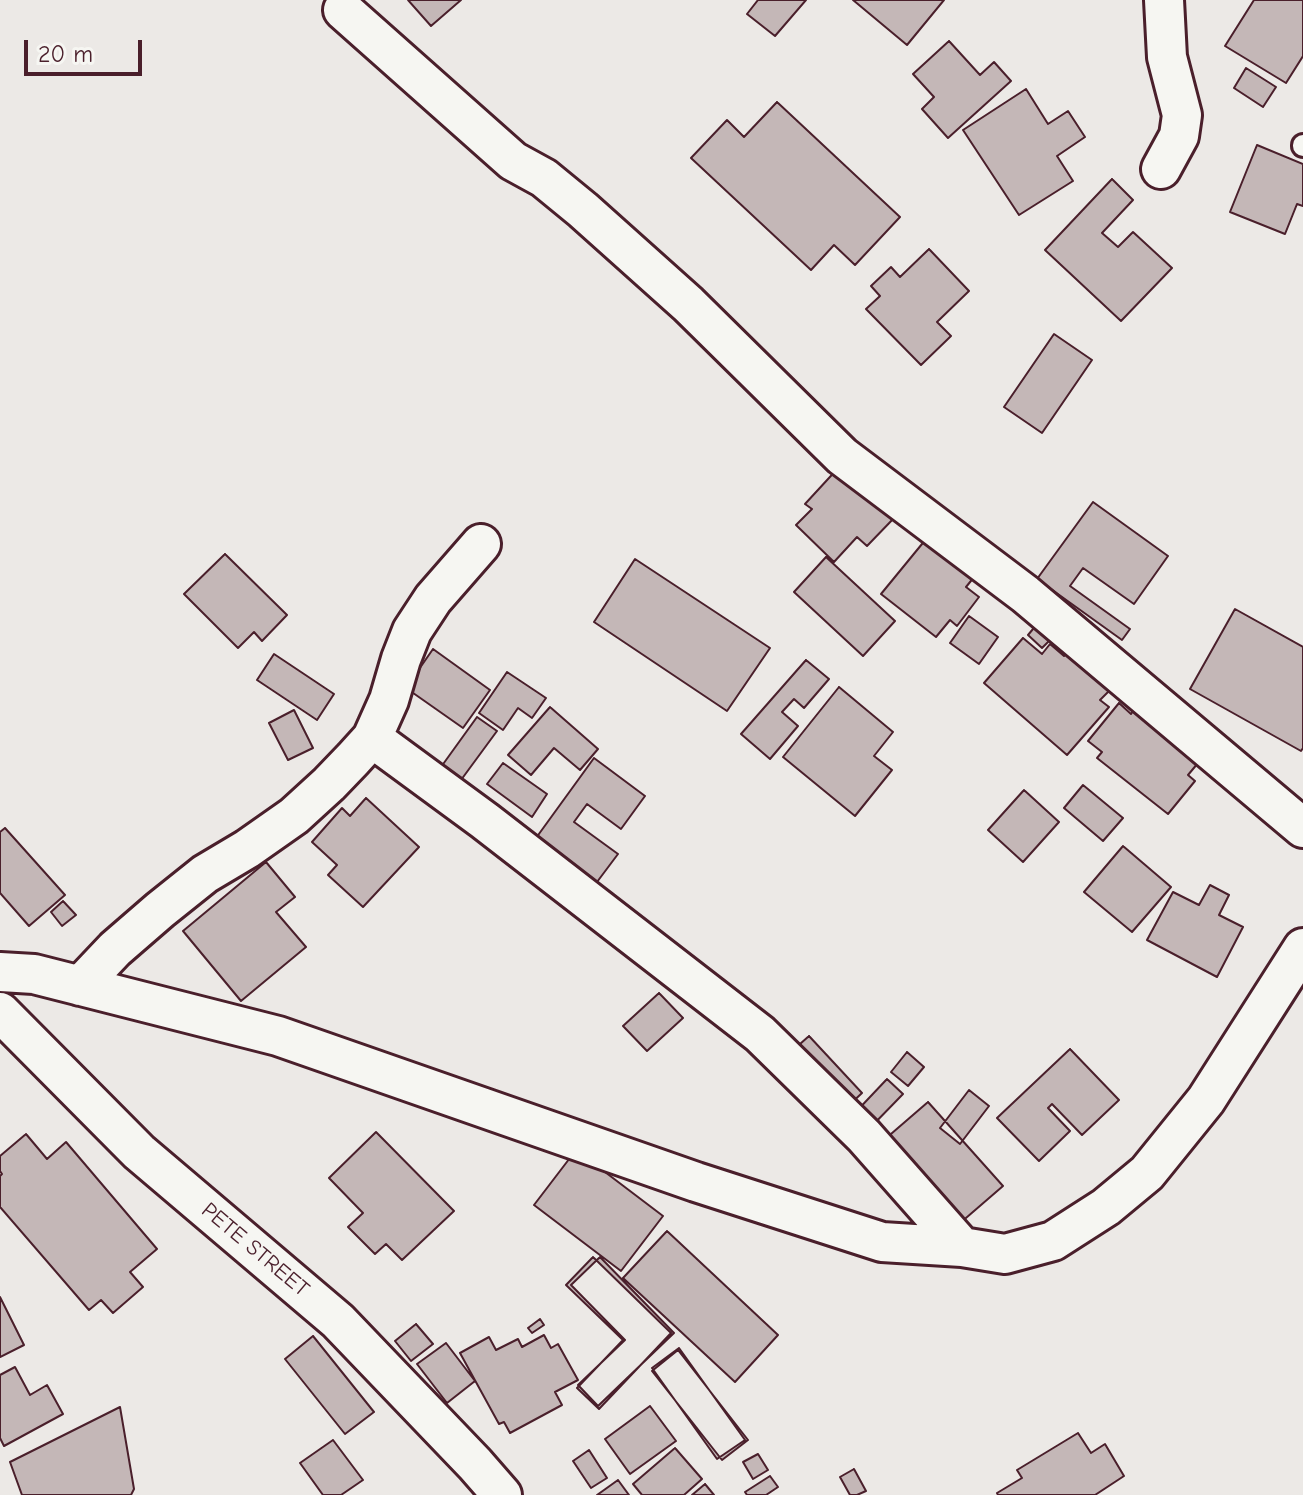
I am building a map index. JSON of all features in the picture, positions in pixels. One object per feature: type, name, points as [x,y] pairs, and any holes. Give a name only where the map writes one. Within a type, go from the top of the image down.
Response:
[{"type":"street","points":[[1161,169],[1179,136],[1182,115],[1167,57],[1164,0]]},
{"type":"street","points":[[343,10],[513,161],[544,178],[583,210],[688,304],[842,456],[1025,594],[1303,828]]},
{"type":"street","points":[[80,986],[115,949],[205,874],[294,816],[372,738],[389,700],[412,631],[433,599],[481,544]]},
{"type":"street","points":[[372,738],[485,821],[760,1034],[864,1136],[962,1247]]},
{"type":"street","points":[[0,972],[34,974],[278,1036],[696,1182],[882,1242],[962,1247],[1005,1254],[1053,1241],[1106,1207],[1147,1173],[1206,1100],[1303,948]]},
{"type":"street","name":"PETE STREET","points":[[0,1012],[139,1152],[338,1321],[502,1495]]},
{"type":"building","points":[[408,0],[461,0],[431,26]]},
{"type":"building","points":[[758,0],[806,0],[775,36],[747,14]]},
{"type":"building","points":[[853,0],[944,0],[907,45]]},
{"type":"building","points":[[1254,0],[1303,0],[1303,56],[1286,83],[1225,46]]},
{"type":"building","points":[[949,41],[980,75],[994,62],[1011,81],[948,138],[922,109],[934,97],[913,74]]},
{"type":"building","points":[[1246,68],[1276,87],[1263,107],[1234,88]]},
{"type":"building","points":[[1026,89],[1048,124],[1068,111],[1085,137],[1057,156],[1073,181],[1019,215],[963,130]]},
{"type":"building","points":[[777,102],[900,217],[855,265],[834,245],[811,270],[691,158],[727,120],[744,137]]},
{"type":"building","points":[[1257,145],[1303,164],[1303,206],[1297,204],[1285,234],[1230,212]]},
{"type":"building","points":[[1112,179],[1133,200],[1102,233],[1118,247],[1133,232],[1172,268],[1121,321],[1045,250]]},
{"type":"building","points":[[929,249],[969,291],[937,322],[951,336],[921,365],[866,309],[880,296],[871,286],[891,267],[900,277]]},
{"type":"building","points":[[1054,334],[1092,360],[1042,433],[1004,407]]},
{"type":"building","points":[[840,466],[895,517],[867,546],[857,537],[834,562],[796,525],[812,509],[805,504]]},
{"type":"building","points":[[1093,502],[1168,556],[1134,604],[1083,568],[1070,586],[1130,629],[1122,640],[1037,579]]},
{"type":"building","points":[[931,533],[979,571],[966,587],[979,597],[957,626],[950,620],[936,637],[881,594]]},
{"type":"building","points":[[225,554],[287,615],[262,641],[254,632],[238,648],[184,594]]},
{"type":"building","points":[[826,557],[895,621],[863,656],[794,592]]},
{"type":"building","points":[[635,559],[770,648],[727,711],[594,622]]},
{"type":"building","points":[[1235,609],[1303,647],[1301,751],[1190,689]]},
{"type":"building","points":[[969,616],[998,637],[979,664],[950,643]]},
{"type":"building","points":[[1038,623],[1054,636],[1042,648],[1028,635]]},
{"type":"building","points":[[1023,638],[1042,654],[1050,644],[1064,656],[1073,645],[1103,672],[1097,680],[1109,691],[1100,700],[1109,707],[1067,755],[984,683]]},
{"type":"building","points":[[433,649],[490,690],[463,728],[406,688]]},
{"type":"building","points":[[274,654],[334,694],[317,720],[257,680]]},
{"type":"building","points":[[806,660],[829,679],[804,708],[794,699],[782,712],[798,726],[770,759],[741,734]]},
{"type":"building","points":[[507,672],[546,698],[532,718],[518,708],[503,730],[479,713]]},
{"type":"building","points":[[839,687],[893,732],[874,756],[892,770],[855,816],[783,757]]},
{"type":"building","points":[[1119,703],[1131,714],[1139,703],[1198,763],[1188,775],[1195,781],[1168,814],[1097,758],[1102,752],[1088,741]]},
{"type":"building","points":[[550,707],[598,749],[580,770],[554,748],[531,775],[508,755]]},
{"type":"building","points":[[294,710],[313,748],[288,760],[269,723]]},
{"type":"building","points":[[477,717],[497,731],[461,780],[441,767]]},
{"type":"building","points":[[594,758],[645,796],[621,829],[587,804],[574,822],[618,854],[597,882],[536,838]]},
{"type":"building","points":[[503,763],[547,794],[532,817],[487,784]]},
{"type":"building","points":[[1083,785],[1123,818],[1103,841],[1064,808]]},
{"type":"building","points":[[1024,790],[1059,822],[1023,862],[988,830]]},
{"type":"building","points":[[366,798],[419,847],[363,907],[328,875],[337,865],[312,842],[342,808],[350,816]]},
{"type":"building","points":[[5,828],[65,895],[29,926],[0,893],[0,832]]},
{"type":"building","points":[[1123,846],[1171,887],[1132,932],[1084,892]]},
{"type":"building","points":[[266,862],[295,897],[276,912],[306,947],[241,1001],[183,931]]},
{"type":"building","points":[[1210,885],[1229,895],[1219,915],[1243,927],[1217,977],[1147,940],[1173,892],[1199,905]]},
{"type":"building","points":[[63,901],[76,915],[62,926],[51,912]]},
{"type":"building","points":[[659,993],[683,1018],[647,1051],[623,1026]]},
{"type":"building","points":[[809,1036],[862,1093],[845,1109],[791,1052]]},
{"type":"building","points":[[1070,1049],[1119,1100],[1082,1135],[1052,1104],[1048,1108],[1070,1131],[1039,1161],[997,1118]]},
{"type":"building","points":[[907,1052],[924,1067],[908,1086],[891,1072]]},
{"type":"building","points":[[887,1079],[903,1094],[867,1131],[852,1116]]},
{"type":"building","points":[[969,1090],[989,1106],[960,1144],[940,1128]]},
{"type":"building","points":[[928,1102],[1003,1186],[959,1224],[884,1140]]},
{"type":"building","points":[[376,1132],[454,1211],[402,1260],[386,1244],[375,1254],[348,1227],[363,1213],[329,1178]]},
{"type":"building","points":[[26,1134],[47,1159],[66,1142],[157,1249],[130,1272],[143,1287],[113,1313],[101,1300],[89,1310],[0,1207],[0,1156]]},
{"type":"building","points":[[576,1150],[663,1216],[621,1271],[534,1205]]},
{"type":"building","points":[[667,1231],[778,1335],[735,1382],[623,1278]]},
{"type":"building","points":[[593,1257],[671,1333],[599,1409],[577,1388],[623,1340],[566,1285]]},
{"type":"building","points":[[600,1257],[674,1333],[598,1406],[578,1385],[625,1340],[571,1285]]},
{"type":"building","points":[[0,1297],[24,1345],[0,1357]]},
{"type":"building","points":[[540,1319],[544,1325],[532,1333],[528,1328]]},
{"type":"building","points":[[416,1324],[433,1344],[411,1361],[395,1341]]},
{"type":"building","points":[[544,1335],[551,1348],[558,1344],[578,1380],[555,1392],[562,1405],[510,1433],[504,1422],[499,1424],[460,1353],[489,1337],[496,1350],[518,1339],[522,1347]]},
{"type":"building","points":[[313,1336],[374,1412],[345,1434],[285,1359]]},
{"type":"building","points":[[446,1343],[475,1381],[447,1403],[417,1364]]},
{"type":"building","points":[[679,1348],[745,1440],[717,1459],[652,1368]]},
{"type":"building","points":[[678,1350],[748,1440],[722,1460],[652,1371]]},
{"type":"building","points":[[15,1367],[30,1395],[47,1385],[63,1414],[4,1446],[0,1438],[0,1375]]},
{"type":"building","points":[[650,1406],[676,1441],[630,1474],[605,1439]]},
{"type":"building","points":[[120,1407],[134,1489],[131,1495],[22,1495],[10,1462]]},
{"type":"building","points":[[1078,1433],[1091,1453],[1105,1444],[1124,1476],[1095,1495],[998,1495],[1022,1478],[1017,1470]]},
{"type":"building","points":[[333,1440],[363,1480],[341,1495],[323,1495],[300,1463]]},
{"type":"building","points":[[675,1448],[702,1479],[684,1495],[642,1495],[633,1484]]},
{"type":"building","points":[[589,1450],[607,1478],[591,1488],[573,1461]]},
{"type":"building","points":[[758,1454],[768,1470],[753,1479],[743,1462]]},
{"type":"building","points":[[854,1469],[866,1491],[850,1495],[840,1477]]},
{"type":"building","points":[[770,1476],[778,1487],[766,1495],[747,1495],[745,1492]]},
{"type":"building","points":[[618,1480],[629,1495],[597,1495]]},
{"type":"building","points":[[705,1484],[714,1495],[692,1495]]}]
